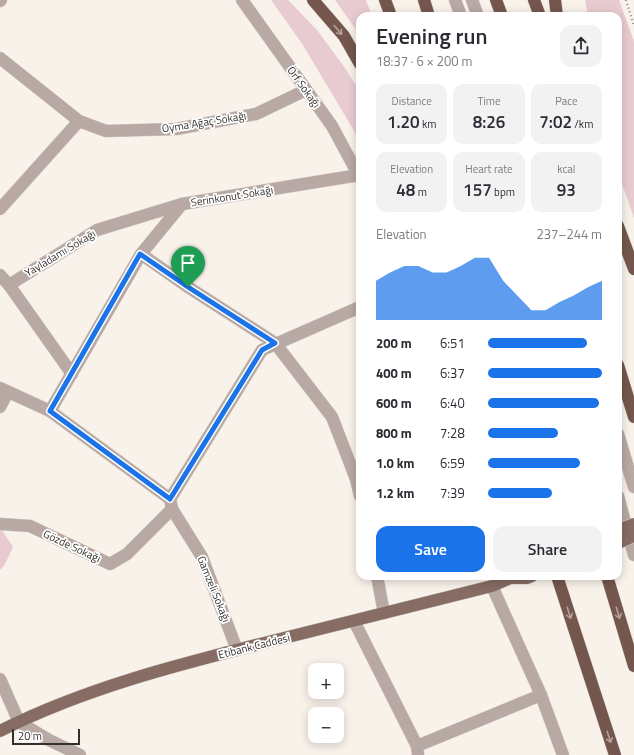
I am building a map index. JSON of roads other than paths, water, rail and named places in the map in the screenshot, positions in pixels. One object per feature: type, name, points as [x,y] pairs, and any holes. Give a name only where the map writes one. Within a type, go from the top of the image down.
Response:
[{"type":"highway","points":[[313,0],[344,36],[356,57]]},
{"type":"highway","points":[[385,0],[390,12]]},
{"type":"highway","points":[[424,0],[428,12]]},
{"type":"highway","points":[[496,0],[500,12]]},
{"type":"highway","points":[[534,0],[538,12]]},
{"type":"highway","points":[[555,0],[556,12]]},
{"type":"highway","points":[[622,237],[634,269]]},
{"type":"highway","points":[[622,378],[634,417]]},
{"type":"highway","points":[[558,580],[615,755]]},
{"type":"highway","points":[[608,580],[634,666]]},
{"type":"main road","points":[[622,528],[634,524]]},
{"type":"main road","points":[[622,541],[634,536]]},
{"type":"main road","name":"Etibank Caddesi","points":[[0,731],[103,689],[195,660],[492,586],[505,580]]},
{"type":"street","name":"Örf Sokağı","points":[[242,0],[332,126],[356,170]]},
{"type":"street","points":[[455,0],[460,12]]},
{"type":"street","points":[[472,0],[476,12]]},
{"type":"street","name":"Oyma Ağaç Sokağı","points":[[1,61],[79,121],[106,131],[176,129],[256,114],[306,90]]},
{"type":"street","points":[[0,209],[79,121]]},
{"type":"street","name":"Serinkonut Sokağı","points":[[50,411],[140,254],[182,204],[356,176]]},
{"type":"street","name":"Yayladamı Sokağı","points":[[9,285],[97,230],[182,204]]},
{"type":"street","points":[[140,254],[275,343],[332,417],[356,479]]},
{"type":"street","points":[[0,275],[9,285],[72,374]]},
{"type":"street","points":[[171,504],[262,350],[356,309]]},
{"type":"street","points":[[0,407],[4,390]]},
{"type":"street","name":"Gamzeli Sokağı","points":[[4,390],[50,411],[171,504],[202,557],[237,650]]},
{"type":"street","points":[[622,447],[634,487]]},
{"type":"street","name":"Gözde Sokağı","points":[[0,524],[30,526],[110,564],[127,554],[171,504]]},
{"type":"street","points":[[622,511],[634,555]]},
{"type":"street","points":[[378,580],[384,613]]},
{"type":"street","points":[[492,586],[541,695],[563,755]]},
{"type":"street","points":[[354,621],[418,750],[541,695]]},
{"type":"street","points":[[0,679],[19,722],[49,740],[80,755]]}]
